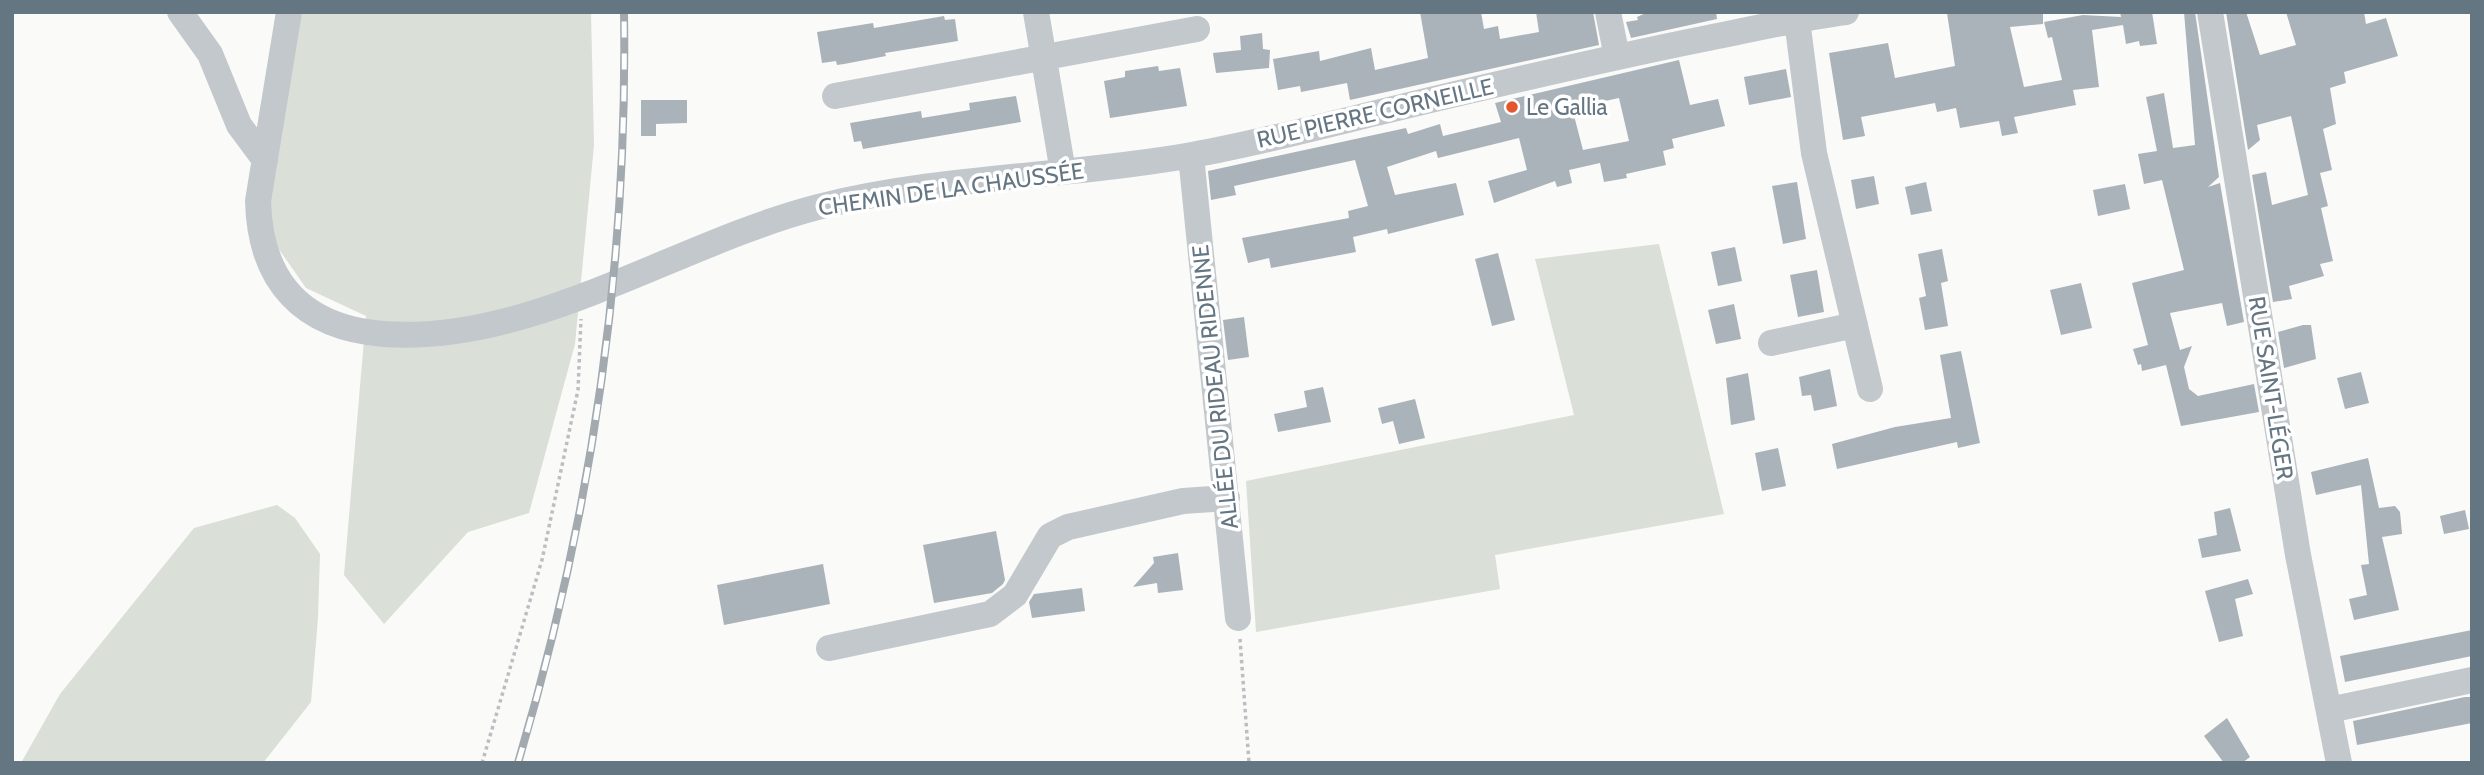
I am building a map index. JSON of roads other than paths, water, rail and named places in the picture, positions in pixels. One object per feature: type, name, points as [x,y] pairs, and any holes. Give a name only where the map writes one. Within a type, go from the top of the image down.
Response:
[{"type":"street","points":[[180,12],[210,54],[239,125],[264,160]]},
{"type":"street","name":"CHEMIN DE LA CHAUSSÉE","points":[[289,12],[258,201],[259,230],[264,254],[285,290],[306,308],[329,321],[383,334],[447,332],[516,318],[581,296],[754,226],[821,206],[891,193],[1191,156]]},
{"type":"street","points":[[1036,12],[1063,172]]},
{"type":"street","points":[[1608,12],[1617,57]]},
{"type":"street","name":"RUE PIERRE CORNEILLE","points":[[1191,156],[1617,57],[1846,12]]},
{"type":"street","name":"RUE SAINT-LÉGER","points":[[2210,12],[2298,555],[2339,763]]},
{"type":"street","points":[[1797,20],[1814,153],[1870,390]]},
{"type":"street","points":[[835,96],[1018,64],[1044,55],[1197,29]]},
{"type":"street","name":"ALLÉE DU RIDEAU RIDENNE","points":[[1191,156],[1238,618]]},
{"type":"street","points":[[1771,343],[1855,325]]},
{"type":"street","points":[[829,648],[990,614],[1014,596],[1050,536],[1069,527],[1183,501],[1227,499]]},
{"type":"street","points":[[2329,710],[2472,680]]},
{"type":"railway","points":[[518,763],[566,578],[600,392],[619,203],[624,108],[624,12]]},
{"type":"place","name":"Le Gallia","points":[[1512,107]]}]
